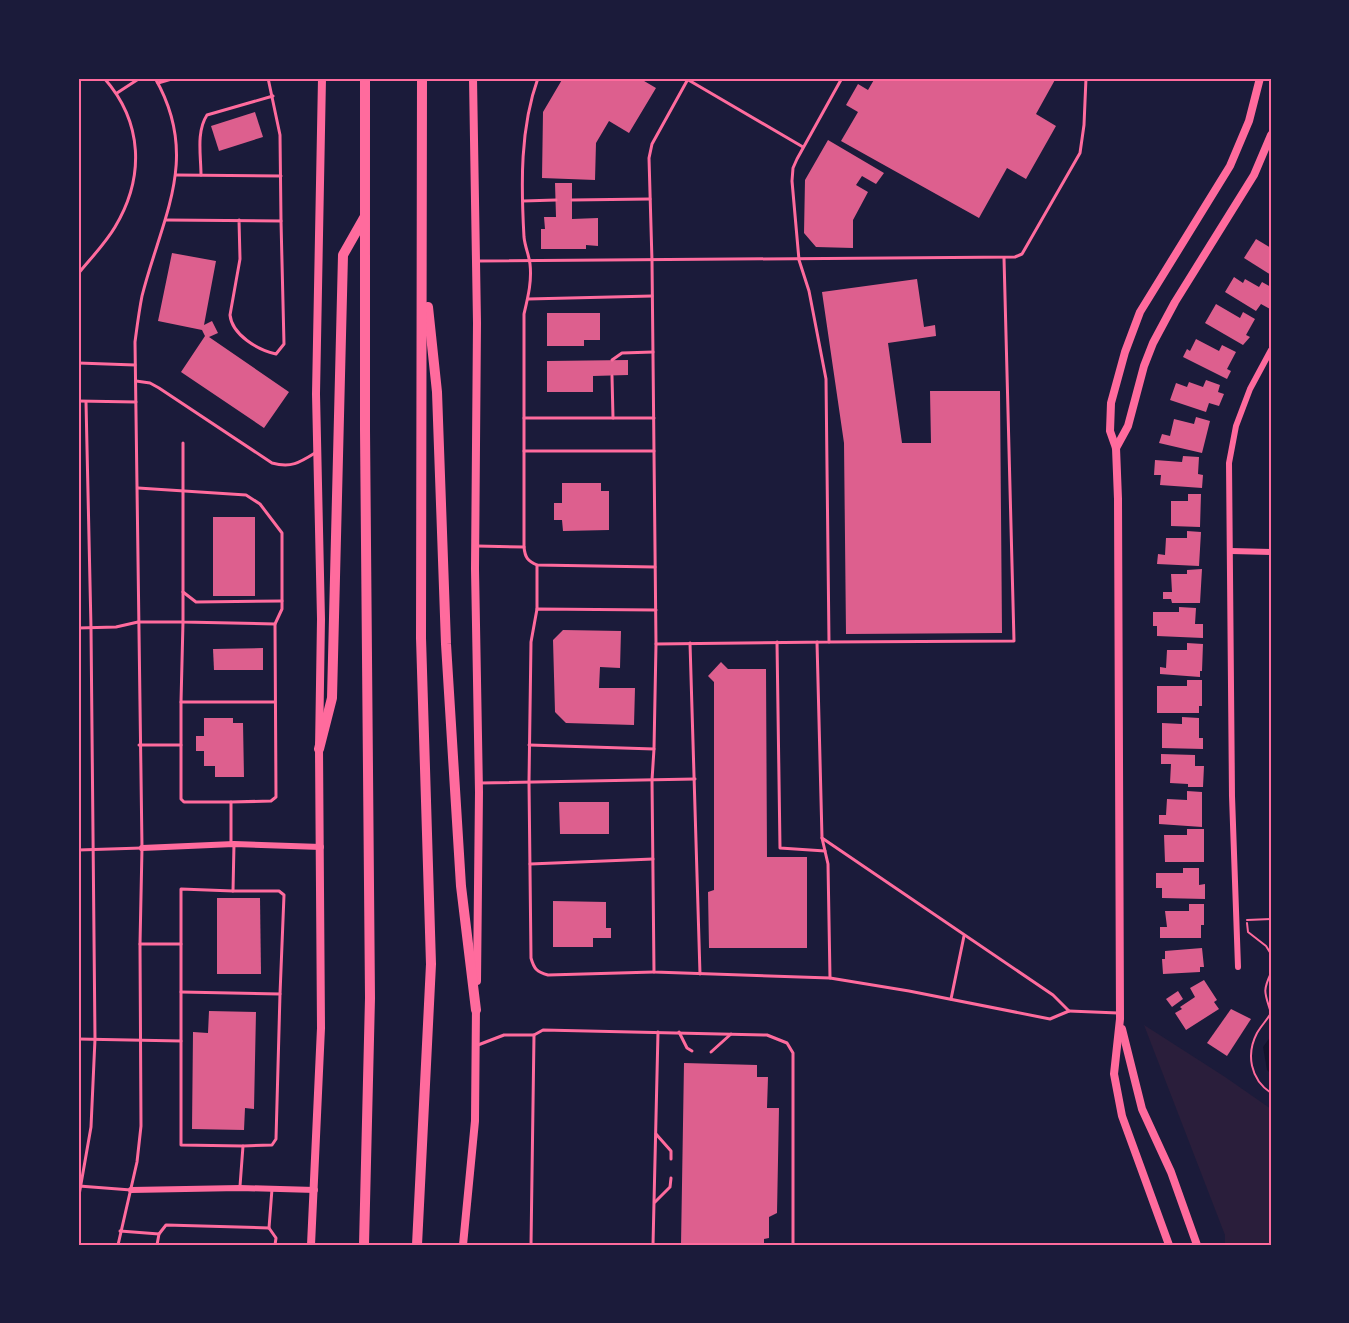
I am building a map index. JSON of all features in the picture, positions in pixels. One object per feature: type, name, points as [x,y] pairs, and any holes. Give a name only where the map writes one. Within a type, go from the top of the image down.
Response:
[{"type":"highway","points":[[364,1245],[370,998],[365,430],[365,78]]},
{"type":"highway","points":[[417,1245],[431,964],[421,638],[422,78]]},
{"type":"highway","points":[[319,749],[332,698],[343,255],[366,215]]},
{"type":"highway","points":[[423,250],[437,392],[446,644],[461,886],[476,1010]]},
{"type":"main road","points":[[311,1245],[321,1028],[319,749],[321,619],[316,383],[322,78]]},
{"type":"main road","points":[[463,1245],[475,1121],[476,1046],[478,783],[474,78]]},
{"type":"street","points":[[1168,1245],[1122,1116],[1114,1074],[1120,1016],[1116,448],[1110,431],[1112,403],[1125,352],[1140,312],[1230,166],[1249,121],[1260,78]]},
{"type":"street","points":[[1116,448],[1128,426],[1144,366],[1153,343],[1175,302],[1254,175],[1271,135]]},
{"type":"street","points":[[1238,967],[1232,796],[1229,463],[1236,426],[1250,389],[1271,350]]},
{"type":"street","points":[[1230,551],[1271,552]]},
{"type":"street","points":[[142,848],[232,845],[321,848]]},
{"type":"street","points":[[1120,1016],[1125,1046],[1142,1109],[1171,1172],[1197,1245]]},
{"type":"street","points":[[131,1190],[240,1188],[315,1190]]},
{"type":"lane","points":[[78,274],[114,229],[130,198],[137,161],[135,136],[117,93],[104,78]]},
{"type":"lane","points":[[117,93],[140,78]]},
{"type":"lane","points":[[118,1245],[137,1161],[141,1126],[142,848],[135,342],[142,296],[166,220],[176,175],[177,142],[174,121],[155,78]]},
{"type":"lane","points":[[158,83],[175,78]]},
{"type":"lane","points":[[239,220],[240,259],[230,315],[231,322],[234,329],[260,349],[276,354],[284,344],[280,135],[268,78]]},
{"type":"lane","points":[[538,78],[525,126],[523,201],[525,246],[530,261],[531,277],[524,314],[525,556],[537,565],[655,567]]},
{"type":"lane","points":[[829,642],[826,379],[809,291],[799,260],[792,168],[842,78]]},
{"type":"lane","points":[[476,261],[1004,258],[1022,254],[1080,153],[1083,141],[1086,78]]},
{"type":"lane","points":[[654,972],[652,780],[656,610],[649,158],[652,144],[687,79],[803,147]]},
{"type":"lane","points":[[201,175],[200,133],[207,115],[273,96]]},
{"type":"lane","points":[[176,175],[281,176]]},
{"type":"lane","points":[[572,200],[650,199]]},
{"type":"lane","points":[[523,201],[556,200]]},
{"type":"lane","points":[[166,220],[281,221]]},
{"type":"lane","points":[[656,644],[1014,641],[1004,258]]},
{"type":"lane","points":[[528,298],[652,297]]},
{"type":"lane","points":[[612,360],[622,353],[653,352]]},
{"type":"lane","points":[[78,363],[135,365]]},
{"type":"lane","points":[[612,376],[613,418]]},
{"type":"lane","points":[[136,381],[150,383],[159,388],[272,463],[285,466],[301,462],[317,452]]},
{"type":"lane","points":[[78,401],[136,402]]},
{"type":"lane","points":[[78,1200],[91,1127],[95,1040],[91,628],[86,402]]},
{"type":"lane","points":[[524,418],[654,418]]},
{"type":"lane","points":[[138,488],[184,491],[246,495],[260,504],[282,533],[282,609],[275,624],[276,797],[272,801],[184,802],[181,799],[184,491],[183,443]]},
{"type":"lane","points":[[524,451],[654,451]]},
{"type":"lane","points":[[475,546],[524,547]]},
{"type":"lane","points":[[537,565],[537,609],[531,642],[529,782],[531,958],[533,968],[539,973],[548,975],[654,972],[830,978],[1050,1019],[1069,1011],[1120,1016]]},
{"type":"lane","points":[[183,592],[196,602],[282,602]]},
{"type":"lane","points":[[537,609],[656,610]]},
{"type":"lane","points":[[78,628],[116,627],[138,622],[275,624]]},
{"type":"lane","points":[[777,642],[780,848],[825,851]]},
{"type":"lane","points":[[817,642],[822,838],[828,864],[830,978]]},
{"type":"lane","points":[[690,643],[696,779],[700,974]]},
{"type":"lane","points":[[181,702],[275,702]]},
{"type":"lane","points":[[139,745],[181,745]]},
{"type":"lane","points":[[529,745],[654,750]]},
{"type":"lane","points":[[478,783],[696,779]]},
{"type":"lane","points":[[231,802],[233,891]]},
{"type":"lane","points":[[822,838],[1053,995],[1069,1011]]},
{"type":"lane","points":[[78,850],[142,848]]},
{"type":"lane","points":[[530,864],[653,859]]},
{"type":"lane","points":[[181,889],[233,891],[279,891],[284,895],[276,1139],[272,1145],[181,1145],[181,889]]},
{"type":"lane","points":[[951,999],[965,935]]},
{"type":"lane","points":[[140,944],[181,944]]},
{"type":"lane","points":[[181,992],[280,994]]},
{"type":"lane","points":[[476,1046],[504,1035],[534,1035],[543,1030],[767,1035],[787,1043],[793,1053],[792,1245]]},
{"type":"lane","points":[[653,1245],[658,1032]]},
{"type":"lane","points":[[679,1032],[687,1048],[692,1051]]},
{"type":"lane","points":[[711,1052],[731,1034]]},
{"type":"lane","points":[[531,1245],[534,1035]]},
{"type":"lane","points":[[78,1039],[181,1041]]},
{"type":"lane","points":[[656,1134],[671,1150],[671,1159]]},
{"type":"lane","points":[[240,1188],[243,1146]]},
{"type":"lane","points":[[654,1203],[670,1187],[670,1178]]},
{"type":"lane","points":[[79,1186],[131,1190]]},
{"type":"lane","points":[[272,1189],[269,1228],[276,1238],[275,1245]]},
{"type":"lane","points":[[158,1245],[159,1234],[166,1225],[269,1228]]},
{"type":"lane","points":[[120,1231],[159,1234]]},
{"type":"path","points":[[1271,919],[1247,920],[1248,932],[1266,946],[1271,954]]},
{"type":"path","points":[[1271,973],[1264,984],[1271,1013],[1258,1030],[1250,1051],[1255,1077],[1271,1093]]},
{"type":"shaded area","points":[[1144,1025],[1271,1109],[1271,1245],[1225,1245],[1225,1235]]},
{"type":"shaded area","points":[[1271,1036],[1271,1074],[1267,1070],[1263,1047]]},
{"type":"building","points":[[563,78],[639,78],[656,88],[629,133],[609,121],[596,143],[595,180],[542,178],[543,112]]},
{"type":"building","points":[[875,78],[1056,78],[1036,114],[1056,126],[1026,179],[1007,168],[979,218],[841,141],[858,112],[846,105],[858,84],[868,90]]},
{"type":"building","points":[[255,112],[263,137],[219,151],[211,126]]},
{"type":"building","points":[[828,140],[884,173],[876,184],[862,176],[856,185],[868,192],[853,220],[853,248],[816,247],[804,233],[805,180]]},
{"type":"building","points":[[555,183],[572,183],[572,219],[598,218],[598,246],[586,245],[586,249],[541,249],[541,229],[545,229],[544,217],[556,217]]},
{"type":"building","points":[[1256,239],[1271,248],[1271,275],[1244,258]]},
{"type":"building","points":[[172,253],[216,261],[204,325],[212,321],[218,333],[209,337],[289,392],[264,428],[181,372],[205,336],[202,330],[158,321]]},
{"type":"building","points":[[1234,277],[1243,283],[1245,279],[1259,287],[1262,282],[1271,287],[1270,309],[1261,304],[1256,311],[1225,292]]},
{"type":"building","points":[[917,279],[924,327],[935,325],[936,336],[888,343],[902,443],[931,443],[930,391],[1000,391],[1002,633],[846,634],[844,443],[822,292]]},
{"type":"building","points":[[1216,304],[1240,318],[1243,312],[1255,319],[1246,335],[1250,337],[1243,345],[1205,323]]},
{"type":"building","points":[[547,313],[600,313],[600,340],[584,340],[584,346],[547,346]]},
{"type":"building","points":[[1196,339],[1219,351],[1222,345],[1236,352],[1227,369],[1231,371],[1227,379],[1183,357],[1187,349],[1190,351]]},
{"type":"building","points":[[628,360],[628,375],[593,376],[593,392],[547,392],[547,361]]},
{"type":"building","points":[[1206,380],[1220,385],[1218,392],[1224,394],[1219,406],[1209,403],[1206,412],[1170,400],[1176,383],[1187,387],[1189,382],[1203,387]]},
{"type":"building","points":[[1196,417],[1210,421],[1202,453],[1159,443],[1162,434],[1170,436],[1174,419],[1194,424]]},
{"type":"building","points":[[1183,456],[1199,457],[1198,474],[1203,475],[1202,488],[1160,485],[1161,475],[1154,475],[1155,460],[1182,462]]},
{"type":"building","points":[[562,483],[601,483],[601,491],[609,491],[609,530],[563,531],[562,520],[554,520],[554,503],[562,503]]},
{"type":"building","points":[[1188,494],[1201,494],[1200,527],[1171,526],[1171,501],[1188,501]]},
{"type":"building","points":[[213,517],[255,517],[255,596],[213,596]]},
{"type":"building","points":[[1187,531],[1201,532],[1199,566],[1157,564],[1158,554],[1165,555],[1166,538],[1187,538]]},
{"type":"building","points":[[1202,569],[1200,603],[1172,603],[1171,599],[1163,599],[1163,592],[1172,592],[1171,574],[1187,574],[1187,570]]},
{"type":"building","points":[[1179,607],[1196,608],[1195,624],[1203,624],[1203,638],[1157,636],[1157,626],[1153,626],[1153,612],[1179,612]]},
{"type":"building","points":[[563,630],[621,631],[620,668],[600,667],[599,688],[635,688],[634,725],[566,723],[555,712],[553,640]]},
{"type":"building","points":[[1187,643],[1203,644],[1200,677],[1160,674],[1160,667],[1166,668],[1167,650],[1187,650]]},
{"type":"building","points":[[263,648],[263,670],[214,670],[213,649]]},
{"type":"building","points":[[721,662],[728,669],[766,669],[767,857],[807,857],[807,948],[709,948],[708,892],[714,890],[714,682],[708,676]]},
{"type":"building","points":[[1187,680],[1202,680],[1202,706],[1199,706],[1199,713],[1157,713],[1157,686],[1187,686]]},
{"type":"building","points":[[1182,717],[1199,718],[1199,738],[1203,738],[1203,749],[1162,748],[1162,723],[1182,724]]},
{"type":"building","points":[[204,718],[233,718],[233,723],[243,723],[244,777],[215,777],[215,766],[204,766],[204,751],[196,751],[196,736],[204,736]]},
{"type":"building","points":[[1161,754],[1195,755],[1195,766],[1204,766],[1203,787],[1188,787],[1188,784],[1170,783],[1171,764],[1161,764]]},
{"type":"building","points":[[1187,791],[1202,792],[1202,827],[1159,824],[1159,815],[1166,815],[1167,799],[1187,800]]},
{"type":"building","points":[[559,802],[609,802],[609,834],[560,834]]},
{"type":"building","points":[[1187,829],[1204,829],[1204,862],[1165,862],[1164,835],[1187,835]]},
{"type":"building","points":[[1183,868],[1199,868],[1199,885],[1205,884],[1205,899],[1162,898],[1162,888],[1156,888],[1156,873],[1183,873]]},
{"type":"building","points":[[217,898],[260,898],[261,974],[217,974]]},
{"type":"building","points":[[553,901],[606,902],[606,928],[611,928],[611,938],[593,938],[593,947],[553,947]]},
{"type":"building","points":[[1189,904],[1204,904],[1204,925],[1201,925],[1201,938],[1160,938],[1160,927],[1167,927],[1165,911],[1189,911]]},
{"type":"building","points":[[1202,948],[1204,967],[1200,967],[1200,972],[1163,974],[1162,959],[1165,959],[1165,951]]},
{"type":"building","points":[[1204,980],[1217,1000],[1214,1002],[1219,1009],[1186,1030],[1175,1013],[1195,997],[1190,988]]},
{"type":"building","points":[[1178,991],[1183,999],[1172,1007],[1166,999]]},
{"type":"building","points":[[1231,1009],[1251,1019],[1227,1056],[1207,1043]]},
{"type":"building","points":[[209,1011],[256,1012],[254,1109],[245,1108],[244,1130],[192,1129],[193,1032],[208,1033]]},
{"type":"building","points":[[684,1063],[757,1065],[757,1077],[768,1077],[767,1108],[779,1108],[777,1213],[769,1217],[769,1238],[764,1239],[764,1245],[681,1245]]}]
